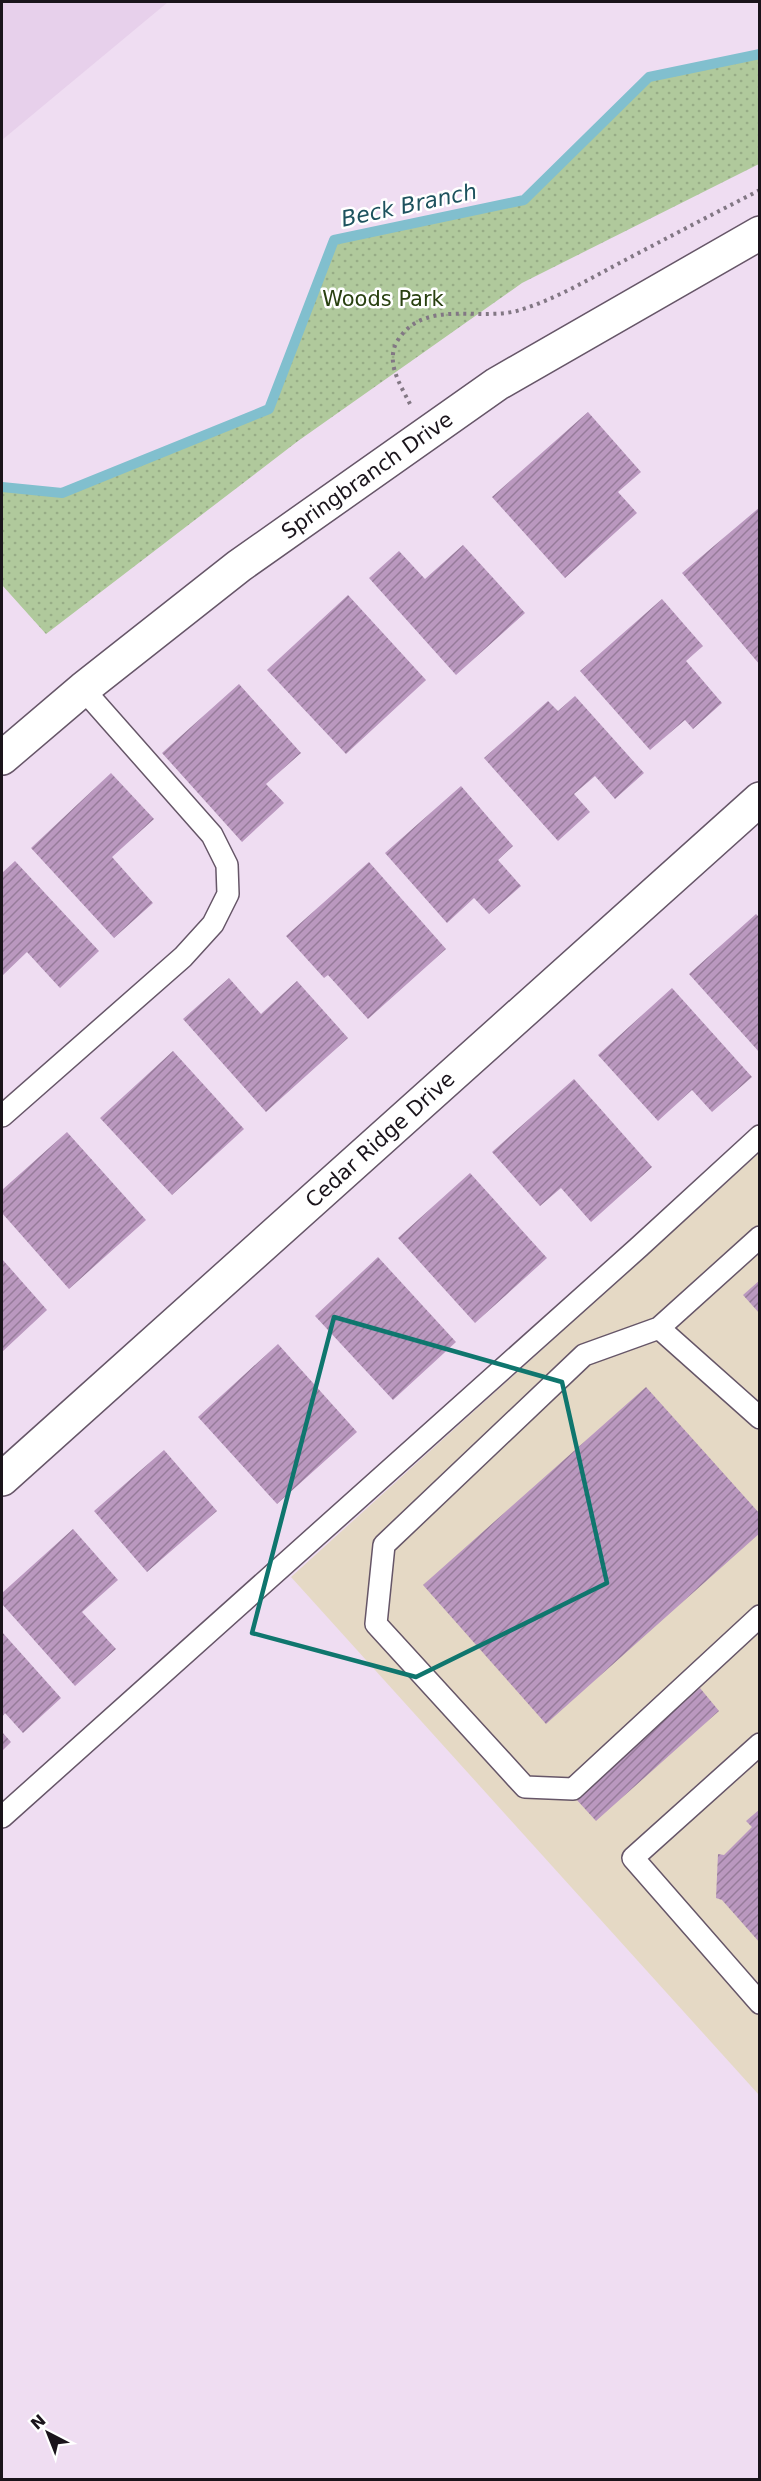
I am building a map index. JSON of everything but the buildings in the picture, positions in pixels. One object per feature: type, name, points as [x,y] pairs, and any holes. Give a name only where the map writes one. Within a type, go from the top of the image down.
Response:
[{"type":"street","name":"Springbranch Drive","points":[[2,758],[83,689],[239,566],[497,384],[759,233]]},
{"type":"street","name":"Cedar Ridge Drive","points":[[2,1479],[759,799]]},
{"type":"lane","points":[[2,1116],[183,957],[213,924],[228,894],[227,865],[212,835],[83,689]]},
{"type":"lane","points":[[2,1817],[639,1247],[759,1136]]},
{"type":"lane","points":[[759,1237],[659,1328],[584,1355],[384,1545],[376,1624],[525,1786],[573,1789],[759,1616]]},
{"type":"lane","points":[[659,1328],[759,1418]]},
{"type":"lane","points":[[759,1744],[633,1858],[759,2003]]},
{"type":"path","points":[[426,434],[394,373],[393,362],[393,351],[400,336],[420,321],[449,313],[483,314],[519,311],[564,292],[759,190]]},
{"type":"highlighted area","points":[[334,1317],[562,1382],[607,1583],[416,1677],[252,1633]]},
{"type":"shaded area","points":[[2,2],[168,2],[2,140]]},
{"type":"shaded area","points":[[759,1153],[759,2095],[291,1577]]},
{"type":"green space","name":"Woods Park","points":[[759,54],[759,164],[522,283],[298,441],[46,634],[2,585],[2,487],[62,493],[269,409],[334,240],[524,200],[649,77]]},
{"type":"waterway","name":"Beck Branch","points":[[2,487],[62,493],[269,409],[334,240],[524,200],[649,77],[760,54]]}]
